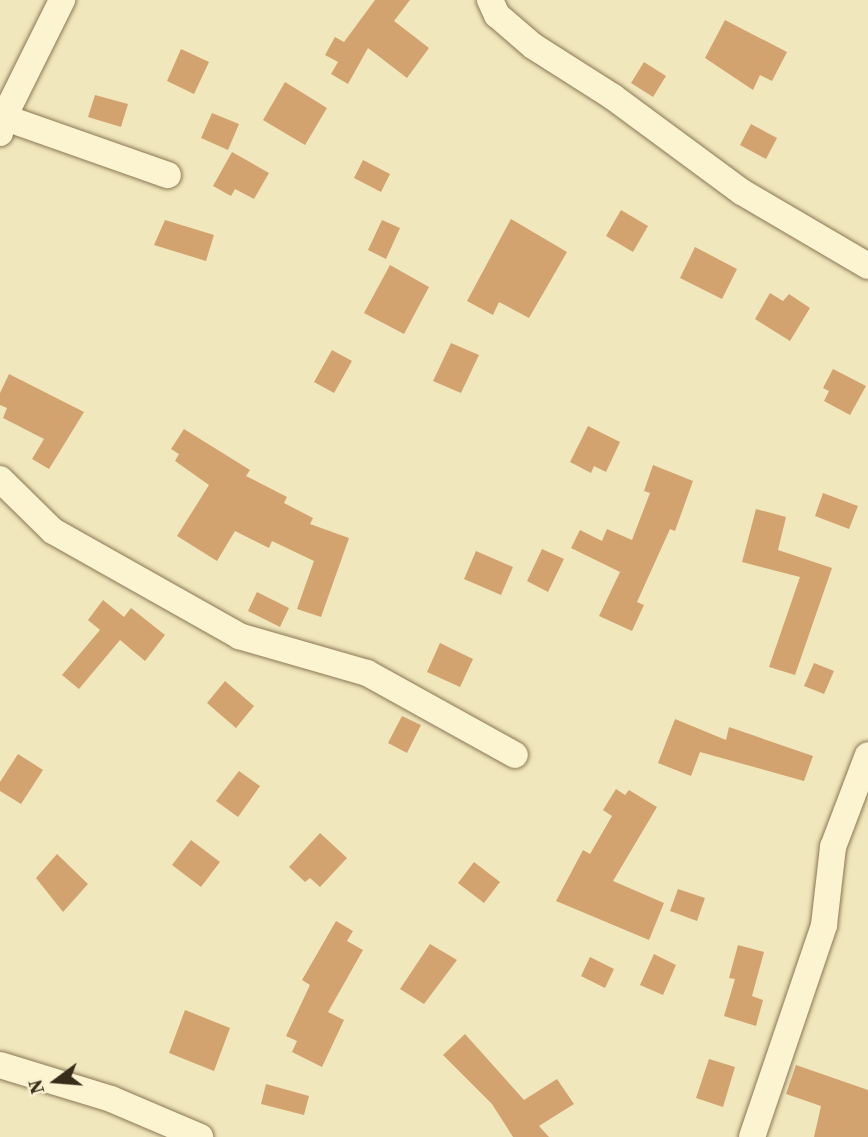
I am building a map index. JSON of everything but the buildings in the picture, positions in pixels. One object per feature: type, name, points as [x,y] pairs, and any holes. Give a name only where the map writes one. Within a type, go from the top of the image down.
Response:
[{"type":"street","points":[[62,0],[1,123],[168,175]]},
{"type":"street","points":[[490,0],[497,15],[533,46],[612,97],[742,192],[868,266]]},
{"type":"street","points":[[0,479],[53,531],[239,636],[366,673],[515,755]]},
{"type":"street","points":[[752,1137],[824,925],[833,847],[868,754]]},
{"type":"street","points":[[0,1065],[111,1099],[200,1137]]}]
